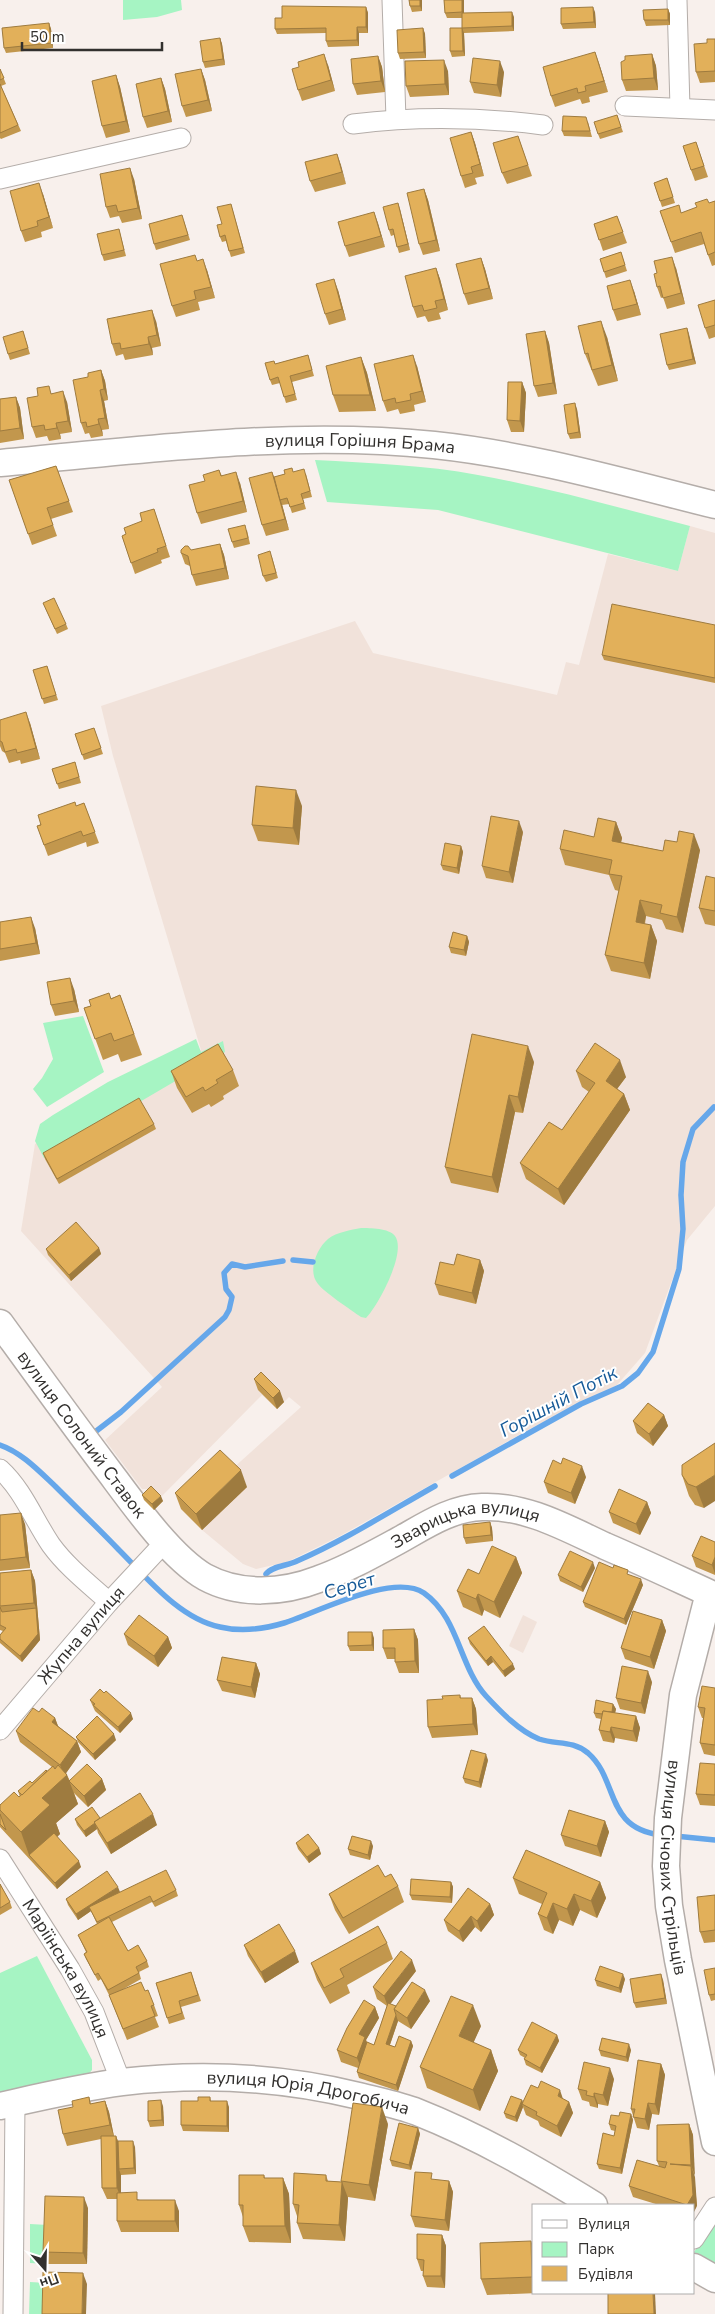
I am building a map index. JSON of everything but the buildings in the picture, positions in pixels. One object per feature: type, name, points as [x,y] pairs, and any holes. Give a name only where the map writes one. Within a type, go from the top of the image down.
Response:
[{"type":"street","points":[[392,0],[396,119]]},
{"type":"street","points":[[677,0],[680,108]]},
{"type":"street","points":[[625,106],[715,110]]},
{"type":"street","points":[[353,124],[396,119],[459,118],[543,124]]},
{"type":"street","points":[[0,179],[181,138]]},
{"type":"street","name":"вулиця Горішня Брама","points":[[0,463],[253,442],[390,442],[474,450],[502,455],[715,505]]},
{"type":"street","name":"вулиця Солоний Ставок","points":[[0,1323],[138,1510],[165,1542]]},
{"type":"street","points":[[0,1469],[13,1481],[51,1545],[64,1562],[109,1602]]},
{"type":"street","name":"Зварицька вулиця","points":[[165,1542],[204,1576],[243,1589],[272,1590],[297,1586],[320,1579],[360,1561],[425,1525],[455,1512],[483,1507],[505,1508],[548,1520],[712,1594]]},
{"type":"street","name":"Жупна вулиця","points":[[0,1730],[109,1602],[165,1542]]},
{"type":"street","name":"вулиця Січових Стрільців","points":[[712,1594],[683,1695],[668,1818],[666,1851],[669,1906],[678,1960],[715,2142]]},
{"type":"street","name":"Маріїнська вулиця","points":[[0,1859],[70,1968],[94,2012],[121,2082]]},
{"type":"street","name":"вулиця Юрія Дрогобича","points":[[8,2104],[121,2082],[166,2078],[244,2078],[310,2086],[399,2106],[482,2140],[535,2168],[592,2204]]},
{"type":"street","points":[[8,2104],[13,2314]]},
{"type":"street","points":[[695,2237],[715,2207]]},
{"type":"street","points":[[695,2268],[715,2280]]},
{"type":"shaded area","points":[[690,526],[715,533],[715,1206],[687,1240],[645,1353],[617,1385],[526,1431],[340,1536],[287,1562],[256,1569],[243,1564],[202,1530],[246,1487],[231,1470],[301,1407],[289,1397],[277,1409],[262,1395],[162,1496],[154,1489],[142,1489],[105,1440],[162,1387],[21,1231],[35,1144],[201,1050],[113,756],[101,706],[355,621],[373,653],[557,695],[566,662],[579,665],[608,554],[678,571]]},
{"type":"shaded area","points":[[523,1615],[537,1622],[523,1653],[509,1646]]},
{"type":"green space","points":[[123,0],[181,0],[182,10],[157,17],[123,20]]},
{"type":"green space","points":[[315,460],[377,463],[478,475],[558,492],[690,526],[678,571],[438,510],[327,502]]},
{"type":"green space","points":[[83,1016],[104,1072],[47,1107],[33,1089],[53,1059],[43,1023]]},
{"type":"green space","points":[[196,1039],[201,1052],[223,1041],[225,1052],[44,1158],[35,1141],[40,1124],[108,1082]]},
{"type":"green space","points":[[361,1228],[388,1231],[395,1236],[398,1244],[390,1278],[384,1291],[366,1318],[361,1317],[326,1292],[318,1284],[313,1273],[317,1254],[328,1239],[340,1233]]},
{"type":"green space","points":[[37,1956],[92,2060],[92,2070],[88,2075],[0,2094],[0,1973]]},
{"type":"green space","points":[[715,2223],[715,2268],[695,2253]]},
{"type":"green space","points":[[30,2224],[48,2225],[47,2264],[30,2263]]},
{"type":"green space","points":[[30,2282],[47,2283],[46,2314],[29,2314]]},
{"type":"waterway","name":"Горішній Потік","points":[[452,1476],[581,1404],[622,1386],[638,1373],[653,1352],[679,1269],[683,1229],[681,1195],[683,1162],[693,1129],[714,1107]]},
{"type":"waterway","points":[[293,1260],[313,1262]]},
{"type":"waterway","points":[[95,1432],[121,1412],[225,1317],[232,1297],[226,1289],[224,1273],[232,1264],[245,1267],[283,1261]]},
{"type":"waterway","name":"Серет","points":[[0,1445],[15,1452],[36,1468],[153,1585],[178,1607],[205,1623],[228,1629],[244,1630],[269,1627],[354,1596],[375,1591],[394,1587],[410,1588],[424,1593],[436,1603],[445,1615],[477,1684],[497,1708],[517,1726],[539,1739],[576,1746],[588,1753],[598,1764],[621,1813],[630,1823],[643,1831],[661,1835]]},
{"type":"waterway","name":"Горішній Потік","points":[[266,1574],[272,1569],[293,1563],[315,1553],[435,1486]]},
{"type":"waterway","name":"Серет","points":[[675,1836],[715,1840]]}]
